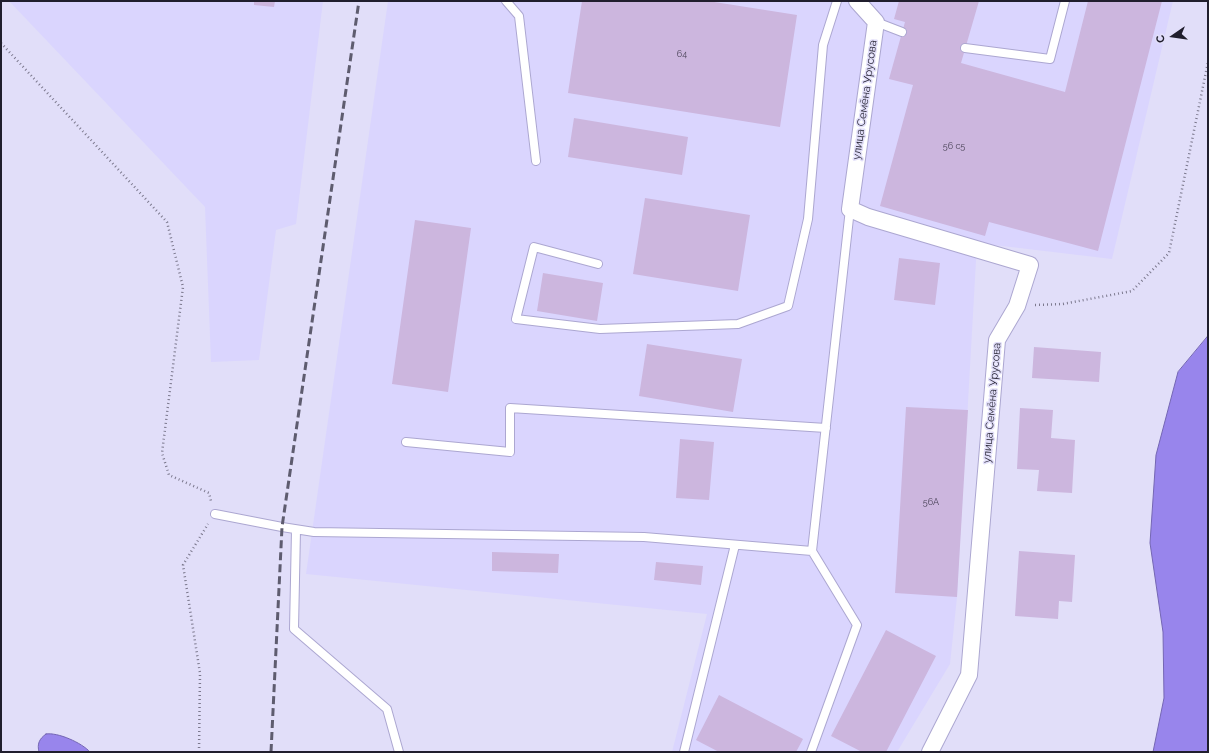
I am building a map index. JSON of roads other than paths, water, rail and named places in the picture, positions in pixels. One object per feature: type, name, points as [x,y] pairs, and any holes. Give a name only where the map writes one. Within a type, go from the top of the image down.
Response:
[{"type":"street","points":[[857,1],[876,22]]},
{"type":"street","name":"улица Семёна Урусова","points":[[876,22],[850,209],[868,217],[1030,266],[1017,306],[997,340],[969,675],[930,752]]},
{"type":"lane","points":[[506,1],[519,16],[536,161]]},
{"type":"lane","points":[[598,264],[534,247],[516,319],[600,329],[738,324],[788,306],[808,218],[822,45],[837,1]]},
{"type":"lane","points":[[966,48],[1050,59],[1065,1]]},
{"type":"lane","points":[[876,22],[902,32]]},
{"type":"lane","points":[[810,752],[857,625],[812,551],[850,209]]},
{"type":"lane","points":[[406,442],[510,452],[510,408],[826,428]]},
{"type":"lane","points":[[214,514],[296,530],[314,532],[644,537],[812,551]]},
{"type":"lane","points":[[296,530],[294,629],[387,709],[399,752]]},
{"type":"lane","points":[[684,752],[735,545]]},
{"type":"railway","points":[[271,752],[282,527],[359,1]]}]
